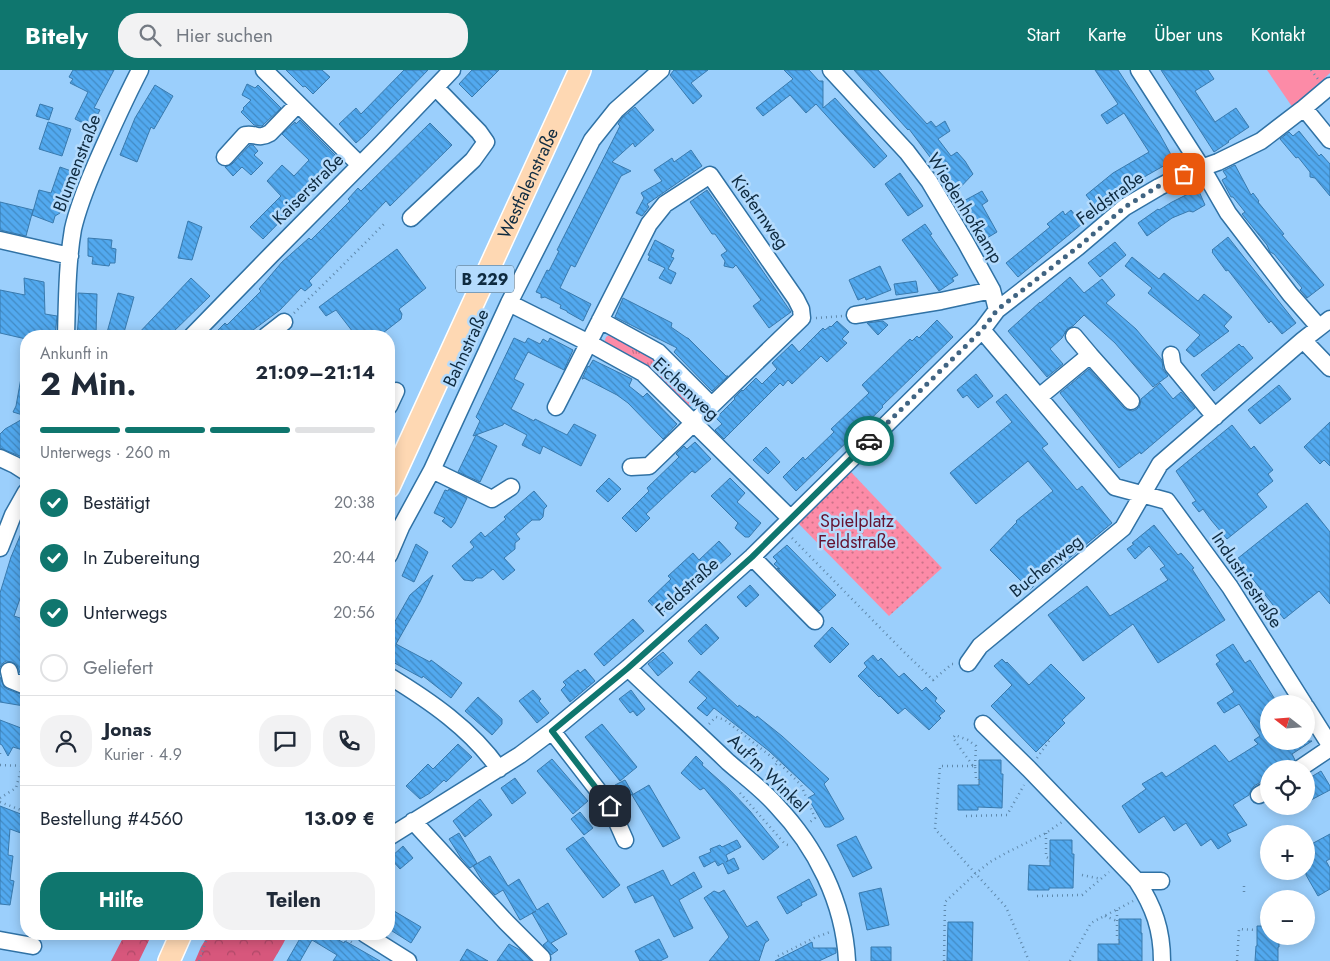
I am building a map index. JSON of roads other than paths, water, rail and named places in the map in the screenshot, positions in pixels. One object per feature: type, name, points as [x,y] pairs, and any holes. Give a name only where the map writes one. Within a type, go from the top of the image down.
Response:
[{"type":"main road","name":"Westfalenstraße","points":[[395,474],[580,70]]},
{"type":"main road","points":[[169,961],[178,940]]},
{"type":"street","name":"Blumenstraße","points":[[66,330],[70,256],[74,228],[82,201],[117,116],[140,70]]},
{"type":"street","points":[[264,70],[360,165]]},
{"type":"street","name":"Kaiserstraße","points":[[198,330],[451,70]]},
{"type":"street","name":"Bahnstraße","points":[[395,541],[432,470],[509,303],[592,140],[616,110],[661,70]]},
{"type":"street","name":"Wiedenhofkamp","points":[[831,70],[907,152],[929,181],[992,290],[997,310]]},
{"type":"street","points":[[1139,70],[1202,168],[1228,213],[1290,294],[1325,323],[1160,464],[1143,495]]},
{"type":"street","name":"Feldstraße","points":[[997,310],[1078,247],[1125,207],[1159,186],[1261,141],[1304,108],[1324,83]]},
{"type":"street","points":[[412,218],[472,160],[486,142],[479,132],[442,94]]},
{"type":"street","points":[[224,157],[245,135],[260,137],[270,133],[298,104]]},
{"type":"street","points":[[1304,108],[1330,140]]},
{"type":"street","name":"Kiefernweg","points":[[556,407],[649,224],[665,204],[710,175],[802,309],[802,318],[712,405]]},
{"type":"street","points":[[0,240],[70,256]]},
{"type":"street","points":[[856,315],[941,301],[992,290]]},
{"type":"street","name":"Eichenweg","points":[[509,303],[589,343],[643,373],[693,423],[786,523]]},
{"type":"street","points":[[982,330],[997,310]]},
{"type":"street","name":"Eichenweg","points":[[600,320],[658,352],[712,405]]},
{"type":"street","points":[[274,330],[284,322]]},
{"type":"street","name":"Feldstraße","points":[[395,833],[520,755],[628,668],[752,557],[982,330]]},
{"type":"street","name":"Industriestraße","points":[[982,330],[1115,488],[1166,501],[1230,588],[1298,695]]},
{"type":"street","points":[[1074,336],[1131,401]]},
{"type":"street","points":[[1303,340],[1330,368]]},
{"type":"street","points":[[1039,397],[1090,354]]},
{"type":"street","points":[[1171,355],[1174,366],[1215,417]]},
{"type":"street","points":[[632,468],[649,466],[712,405]]},
{"type":"street","points":[[0,458],[20,468]]},
{"type":"street","points":[[432,470],[492,499],[511,487]]},
{"type":"street","name":"Buchenweg","points":[[968,663],[980,646],[1123,528],[1143,495]]},
{"type":"street","points":[[0,548],[20,503]]},
{"type":"street","points":[[752,557],[815,621]]},
{"type":"street","name":"Auf'm Winkel","points":[[628,668],[790,820],[826,876],[839,911],[847,961]]},
{"type":"street","points":[[9,671],[11,680],[20,684]]},
{"type":"street","points":[[395,680],[451,717],[489,755],[499,769]]},
{"type":"street","points":[[1312,760],[1330,747],[1315,722]]},
{"type":"street","points":[[983,724],[1137,881],[1148,898],[1156,918],[1162,961]]},
{"type":"street","points":[[552,731],[610,806],[624,840]]},
{"type":"street","points":[[413,821],[506,922],[542,958]]},
{"type":"street","points":[[1137,881],[1161,880]]},
{"type":"street","points":[[0,940],[33,946]]},
{"type":"street","points":[[375,940],[408,961]]},
{"type":"park label","name":"Spielplatz Feldstraße","points":[[857,531]]}]
